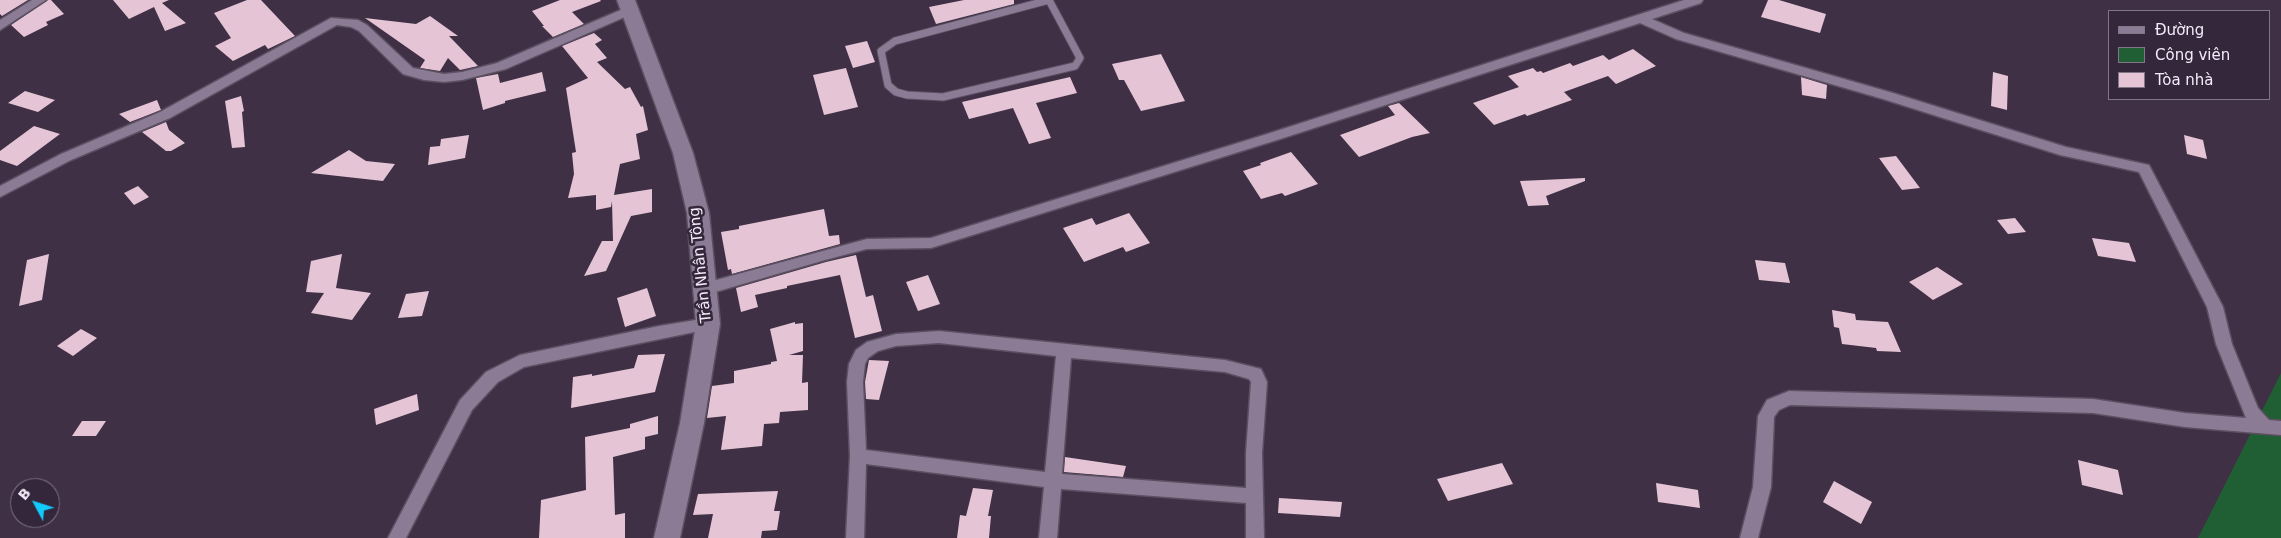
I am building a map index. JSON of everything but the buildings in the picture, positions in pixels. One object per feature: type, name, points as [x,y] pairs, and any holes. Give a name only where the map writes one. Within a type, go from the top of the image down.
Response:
[{"type":"street","points":[[0,26],[40,0]]},
{"type":"street","points":[[705,289],[825,254],[867,244],[931,243],[1263,140],[1697,0]]},
{"type":"street","points":[[0,192],[66,157],[165,115],[335,21],[354,23],[363,28],[408,71],[424,76],[444,78],[462,76],[501,66],[628,5]]},
{"type":"street","name":"Trần Nhân Tông","points":[[628,5],[685,160],[698,213],[708,324],[692,423],[667,538]]},
{"type":"street","points":[[1640,18],[1670,32],[1706,44],[1907,102],[2065,152],[2144,168],[2215,307],[2224,344],[2251,412],[2273,428]]},
{"type":"street","points":[[397,538],[466,405],[492,377],[520,361],[658,332],[708,324]]},
{"type":"street","points":[[855,538],[858,456],[855,382],[857,364],[862,354],[872,346],[896,340],[939,337],[1225,366],[1255,374],[1259,382],[1254,453],[1255,538]]},
{"type":"street","points":[[1048,538],[1064,351]]},
{"type":"street","points":[[1749,538],[1762,487],[1766,416],[1773,405],[1789,398],[2093,406],[2185,420],[2273,428]]},
{"type":"street","points":[[858,456],[1054,481],[1255,496]]},
{"type":"lane","points":[[1049,0],[1080,58],[1079,62],[1074,66],[943,97],[907,95],[896,92],[888,85],[881,51],[895,41],[1049,0]]},
{"type":"green space","points":[[2281,373],[2281,538],[2198,538]]}]
